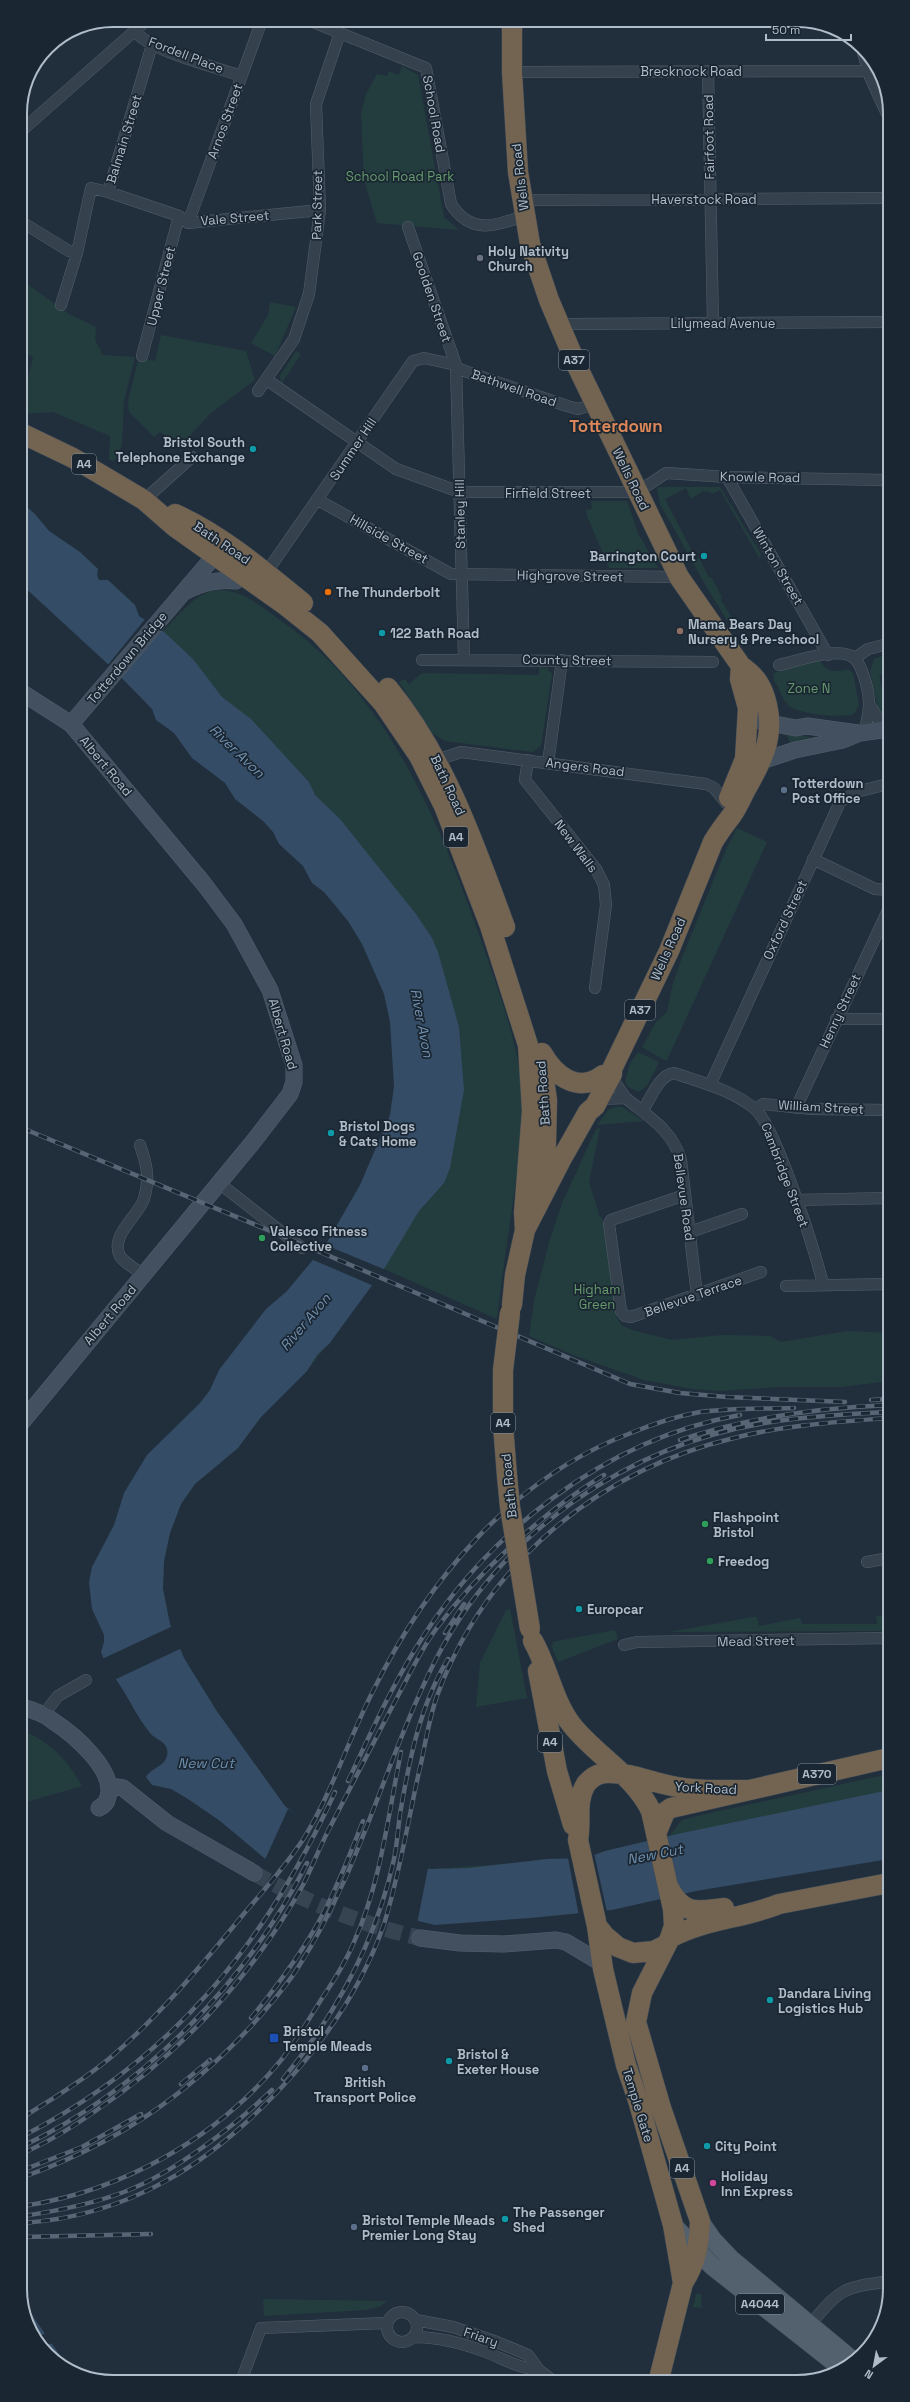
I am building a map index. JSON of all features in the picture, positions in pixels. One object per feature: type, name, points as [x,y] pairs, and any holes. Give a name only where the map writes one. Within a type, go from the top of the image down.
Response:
[{"type":"highway","name":"Wells Road","points":[[512,27],[515,146],[523,208],[530,244],[559,327],[679,577],[740,666],[740,679],[747,700],[761,719],[767,745],[754,760],[726,804],[721,827],[701,871],[669,951],[608,1073],[588,1103],[589,1113],[544,1193]]},
{"type":"highway","name":"Bath Road","points":[[27,437],[79,462],[144,500],[185,519],[320,633],[383,703],[419,756],[444,806],[490,926],[529,1052],[532,1112],[524,1213],[532,1224]]},
{"type":"highway","name":"Bath Road","points":[[220,549],[266,573],[336,631],[364,660],[415,724],[437,760],[476,849],[505,929],[531,1012],[540,1049],[546,1100],[544,1193],[532,1224],[511,1309],[503,1370],[503,1424],[510,1507],[547,1728],[557,1771],[578,1842]]},
{"type":"highway","name":"Bath Road","points":[[236,581],[250,586],[320,633]]},
{"type":"highway","name":"Wells Road","points":[[721,827],[732,815],[754,760]]},
{"type":"highway","points":[[540,1049],[555,1072],[575,1083],[594,1081],[608,1073]]},
{"type":"highway","name":"A37","points":[[532,1224],[551,1207],[579,1150],[589,1113]]},
{"type":"highway","name":"Bath Road","points":[[532,1635],[562,1709],[570,1723],[586,1741],[644,1796]]},
{"type":"highway","name":"York Road","points":[[657,1827],[665,1812],[671,1808],[883,1759]]},
{"type":"highway","name":"A4","points":[[596,1922],[578,1842],[581,1826],[580,1797],[592,1778],[605,1772],[621,1773]]},
{"type":"highway","name":"York Road","points":[[621,1773],[683,1788],[745,1790]]},
{"type":"highway","name":"A4","points":[[580,1818],[592,1794],[604,1786],[623,1787],[644,1796],[657,1827],[668,1886],[681,1910],[668,1941],[642,1993],[636,2022],[660,2102],[700,2220]]},
{"type":"highway","points":[[596,1922],[618,1946],[633,1953],[654,1951],[668,1941],[697,1925],[762,1911],[779,1904],[883,1884]]},
{"type":"highway","points":[[681,1910],[699,1911],[762,1903],[779,1904]]},
{"type":"highway","name":"Temple Gate","points":[[596,1922],[601,1963],[626,2065],[638,2100],[673,2225],[683,2283]]},
{"type":"highway","name":"Temple Gate","points":[[660,2375],[683,2283],[691,2271],[698,2252],[700,2220]]},
{"type":"main road","name":"A4044","points":[[700,2220],[713,2240],[731,2259],[809,2326],[849,2358]]},
{"type":"main road","name":"A4044","points":[[673,2225],[712,2266],[838,2364]]},
{"type":"street","points":[[27,126],[139,27]]},
{"type":"street","name":"Arnos Street","points":[[188,223],[259,27]]},
{"type":"street","name":"School Road","points":[[325,27],[426,68],[451,204],[458,215],[482,226],[497,225],[523,208]]},
{"type":"street","name":"Fordell Place","points":[[135,30],[139,36],[152,45],[241,76]]},
{"type":"street","name":"Park Street","points":[[258,391],[294,339],[303,317],[309,294],[320,210],[316,104],[340,33]]},
{"type":"street","name":"Balmain Street","points":[[61,305],[77,253],[91,188],[108,192],[152,45]]},
{"type":"street","points":[[866,62],[870,71],[870,77],[882,104]]},
{"type":"street","name":"Fairfoot Road","points":[[708,71],[712,323]]},
{"type":"street","name":"Brecknock Road","points":[[512,72],[870,71]]},
{"type":"street","name":"Vale Street","points":[[108,192],[179,216],[188,223],[320,210]]},
{"type":"street","name":"Haverstock Road","points":[[523,208],[710,199],[883,198]]},
{"type":"street","name":"Upper Street","points":[[142,356],[179,216]]},
{"type":"street","points":[[27,225],[69,250],[77,253]]},
{"type":"street","name":"Goolden Street","points":[[408,227],[456,366]]},
{"type":"street","name":"Lilymead Avenue","points":[[559,327],[570,324],[883,322]]},
{"type":"street","name":"Summer Hill","points":[[266,573],[413,361],[424,358],[456,366]]},
{"type":"street","name":"Bathwell Road","points":[[456,366],[566,406],[578,409],[595,404]]},
{"type":"street","name":"Stanley Hill","points":[[456,366],[464,660]]},
{"type":"street","name":"Firfield Street","points":[[267,380],[396,469],[460,492],[599,493],[637,490]]},
{"type":"street","points":[[144,500],[192,457]]},
{"type":"street","name":"Knowle Road","points":[[637,490],[666,473],[727,477],[883,480]]},
{"type":"street","name":"Winton Street","points":[[727,477],[828,655]]},
{"type":"street","name":"Hillside Street","points":[[318,500],[451,574],[461,576]]},
{"type":"street","name":"Totterdown Bridge","points":[[71,724],[220,549]]},
{"type":"street","name":"Highgrove Street","points":[[461,576],[679,577]]},
{"type":"street","name":"Totterdown Bridge","points":[[183,593],[202,584],[220,580],[236,581]]},
{"type":"street","points":[[855,658],[868,649],[883,645]]},
{"type":"street","points":[[779,665],[817,656],[841,654],[855,658],[861,665],[869,704],[883,725]]},
{"type":"street","name":"County Street","points":[[422,660],[712,662]]},
{"type":"street","points":[[548,763],[562,660]]},
{"type":"street","name":"Albert Road","points":[[27,696],[71,724],[204,884],[234,924],[270,990],[294,1065],[294,1082],[290,1094],[144,1275],[27,1416]]},
{"type":"street","points":[[862,732],[869,704]]},
{"type":"street","points":[[761,719],[796,728],[807,726],[862,732],[883,730]]},
{"type":"street","points":[[754,760],[843,740],[862,732]]},
{"type":"street","name":"Angers Road","points":[[437,760],[461,752],[696,782],[714,788],[726,804]]},
{"type":"street","name":"New Walls","points":[[528,760],[525,780],[596,869],[604,885],[606,905],[595,988]]},
{"type":"street","name":"Oxford Street","points":[[710,1085],[840,802],[856,792],[883,785]]},
{"type":"street","points":[[813,859],[875,889],[883,890]]},
{"type":"street","name":"Henry Street","points":[[796,1108],[836,1019],[883,922]]},
{"type":"street","points":[[836,1019],[883,1019]]},
{"type":"street","name":"Bellevue Road","points":[[608,1073],[626,1098],[660,1124],[677,1148],[681,1160],[698,1295]]},
{"type":"street","name":"Cambridge Street","points":[[643,1110],[668,1074],[674,1073],[710,1085],[755,1109],[768,1127],[796,1200],[823,1284]]},
{"type":"street","points":[[589,1113],[626,1098]]},
{"type":"street","name":"William Street","points":[[755,1109],[764,1104],[796,1108],[883,1110]]},
{"type":"street","points":[[140,1145],[149,1170],[144,1200],[122,1234],[117,1245],[120,1256],[144,1275]]},
{"type":"street","points":[[219,1183],[302,1248]]},
{"type":"street","name":"Bellevue Terrace","points":[[685,1195],[610,1220],[609,1224],[621,1311],[624,1316],[631,1317],[762,1272]]},
{"type":"street","points":[[796,1200],[883,1198]]},
{"type":"street","points":[[690,1232],[742,1214]]},
{"type":"street","points":[[786,1286],[823,1284],[883,1284]]},
{"type":"street","points":[[867,1562],[883,1559]]},
{"type":"street","name":"Mead Street","points":[[624,1645],[637,1642],[883,1638]]},
{"type":"street","points":[[43,1715],[58,1696],[86,1680]]},
{"type":"street","points":[[27,1709],[43,1715],[67,1731],[98,1762],[106,1774],[110,1786],[107,1801],[99,1808]]},
{"type":"street","points":[[110,1786],[123,1788],[167,1823],[254,1873]]},
{"type":"street","points":[[420,1938],[460,1943],[504,1944],[556,1940],[572,1944],[601,1963]]},
{"type":"street","points":[[809,2326],[843,2290],[883,2283]]},
{"type":"street","name":"Friary","points":[[539,2370],[521,2368],[466,2345],[436,2337],[414,2337],[404,2342],[392,2339],[386,2329],[386,2323],[392,2315],[398,2311],[409,2313],[416,2320],[453,2327],[497,2342],[528,2355],[539,2370],[546,2375]]},
{"type":"street","points":[[414,2337],[417,2330],[416,2320]]},
{"type":"street","points":[[243,2375],[261,2328],[386,2323]]},
{"type":"green space","name":"School Road Park","points":[[402,66],[418,75],[444,217],[459,230],[377,223],[364,180],[361,114],[366,94],[377,74],[387,76],[389,71],[399,75]]},
{"type":"green space","points":[[27,284],[69,314],[96,327],[95,340],[103,355],[135,357],[124,401],[122,445],[114,461],[109,459],[110,436],[53,412],[27,414],[27,382],[33,357],[27,354]]},
{"type":"green space","points":[[270,302],[296,307],[275,356],[251,343],[268,315]]},
{"type":"green space","points":[[161,335],[246,351],[255,380],[211,413],[180,446],[160,432],[154,437],[129,412],[128,401],[139,357],[155,361]]},
{"type":"green space","points":[[296,351],[301,354],[281,384],[280,376]]},
{"type":"green space","points":[[660,487],[720,487],[761,554],[760,559],[720,490],[712,494],[710,492],[703,491],[691,499],[686,488],[665,499],[696,559],[699,558],[709,578],[711,577],[722,597],[721,600],[732,618],[727,620],[710,593],[660,504],[657,489]]},
{"type":"green space","points":[[591,501],[627,501],[638,533],[658,568],[609,568],[587,516],[586,510],[592,509]]},
{"type":"green space","points":[[27,507],[35,514],[49,531],[80,552],[98,569],[97,575],[99,580],[108,580],[135,605],[139,616],[163,631],[191,602],[212,591],[230,591],[247,597],[277,618],[316,649],[350,684],[380,723],[406,764],[428,808],[448,854],[483,946],[506,1013],[519,1065],[522,1108],[519,1161],[497,1319],[384,1269],[307,1371],[261,1417],[238,1448],[195,1484],[181,1504],[170,1533],[164,1561],[163,1590],[170,1624],[184,1658],[216,1710],[285,1806],[313,1828],[363,1854],[403,1865],[431,1869],[586,1858],[605,1851],[670,1835],[682,1820],[883,1775],[883,1811],[617,1864],[370,1871],[224,1777],[146,1560],[211,1452],[438,1052],[259,759]]},
{"type":"green space","points":[[883,656],[883,665],[881,666],[883,674],[879,675],[883,692],[883,712],[878,710],[870,671],[874,659]]},
{"type":"green space","name":"Zone N","points":[[820,660],[828,669],[839,671],[848,669],[853,673],[859,705],[854,714],[840,716],[820,715],[793,708],[785,701],[774,680],[774,673]]},
{"type":"green space","points":[[539,667],[547,668],[552,674],[541,746],[533,752],[445,741],[432,733],[399,682],[405,679],[409,684],[422,673],[539,675]]},
{"type":"green space","points":[[787,734],[811,737],[792,742],[793,746],[791,746]]},
{"type":"green space","points":[[737,828],[767,842],[667,1060],[664,1060],[642,1047],[656,1022],[667,1012],[673,983],[683,955],[727,847]]},
{"type":"green space","points":[[638,1052],[659,1062],[647,1086],[639,1092],[628,1087],[625,1082],[630,1063]]},
{"type":"green space","points":[[614,1107],[622,1107],[644,1121],[597,1125],[608,1110]]},
{"type":"green space","name":"Higham Green","points":[[600,1128],[589,1182],[600,1217],[602,1217],[617,1317],[621,1325],[632,1330],[672,1340],[723,1335],[770,1336],[781,1342],[848,1331],[883,1333],[883,1382],[841,1387],[778,1387],[719,1391],[693,1389],[644,1380],[576,1356],[529,1336],[534,1301],[550,1239],[563,1201],[596,1129]]},
{"type":"green space","points":[[510,1609],[527,1698],[476,1707],[480,1663],[506,1610]]},
{"type":"green space","points":[[883,1615],[883,1631],[669,1632],[753,1617],[757,1617],[759,1626],[800,1618],[802,1624],[877,1624],[876,1616]]},
{"type":"green space","points":[[615,1630],[618,1639],[558,1662],[551,1645],[554,1644],[552,1642]]},
{"type":"green space","points":[[27,1732],[50,1746],[64,1760],[82,1786],[27,1802]]},
{"type":"green space","points":[[696,2294],[701,2294],[702,2308],[693,2307]]},
{"type":"green space","points":[[263,2299],[387,2301],[381,2306],[366,2310],[264,2316]]},
{"type":"water","points":[[27,507],[35,514],[49,531],[80,552],[98,569],[97,575],[99,580],[108,580],[135,605],[139,616],[163,631],[193,659],[222,697],[251,719],[309,782],[315,795],[340,819],[416,914],[432,938],[438,952],[459,1027],[464,1090],[450,1168],[444,1183],[419,1211],[384,1269],[329,1344],[317,1355],[307,1371],[261,1417],[238,1448],[195,1484],[181,1504],[170,1533],[164,1561],[163,1589],[170,1624],[184,1658],[216,1710],[285,1806],[313,1828],[363,1854],[403,1865],[431,1869],[469,1868],[547,1859],[586,1858],[605,1851],[682,1833],[883,1791],[883,1860],[696,1891],[612,1910],[435,1925],[333,1900],[281,1872],[220,1821],[171,1789],[152,1785],[146,1777],[151,1771],[163,1763],[167,1756],[167,1748],[145,1727],[121,1687],[106,1667],[101,1652],[104,1642],[104,1635],[92,1609],[89,1582],[92,1567],[114,1525],[124,1493],[147,1455],[200,1403],[210,1390],[219,1370],[266,1309],[287,1291],[326,1244],[360,1185],[390,1115],[394,1086],[390,1022],[384,994],[362,944],[348,921],[324,892],[312,883],[303,866],[279,844],[273,832],[263,821],[235,799],[225,783],[192,758],[174,733],[156,720],[152,709],[111,667],[27,590]]},
{"type":"water","points":[[30,2312],[62,2358],[48,2346],[41,2337]]},
{"type":"pier","points":[[146,618],[162,628],[120,679],[107,666]]},
{"type":"pier","points":[[323,1244],[386,1270],[374,1286],[311,1259]]},
{"type":"pier","points":[[173,1626],[182,1648],[114,1680],[107,1673],[102,1659]]},
{"type":"pier","points":[[288,1809],[327,1835],[363,1852],[428,1868],[417,1924],[332,1902],[300,1887],[264,1862]]},
{"type":"pier","points":[[594,1853],[607,1912],[579,1916],[568,1858],[586,1856]]},
{"type":"pier","points":[[47,2333],[54,2343],[47,2344],[40,2335]]},
{"type":"tunnel","points":[[254,1873],[294,1894],[335,1912],[420,1938]]},
{"type":"railway","points":[[27,1130],[280,1235],[630,1384],[680,1393],[727,1397],[845,1402]]},
{"type":"railway","points":[[871,1400],[883,1399]]},
{"type":"railway","points":[[680,1440],[731,1425],[783,1415],[836,1408],[883,1405]]},
{"type":"railway","points":[[27,2114],[68,2089],[100,2066],[146,2025],[195,1972],[282,1868],[304,1838],[314,1821],[372,1693],[394,1652],[419,1611],[446,1573],[477,1538],[511,1506],[548,1477],[588,1452],[656,1423],[700,1412],[735,1409],[794,1408]]},
{"type":"railway","points":[[27,2175],[88,2150],[148,2115],[176,2095],[228,2050],[283,1989],[294,1974],[320,1930],[339,1892],[356,1854],[401,1737],[435,1661],[463,1614],[496,1572],[533,1534],[574,1501],[620,1473],[668,1450],[718,1433],[771,1422],[845,1414],[883,1412]]},
{"type":"railway","points":[[348,1781],[388,1699],[414,1651],[443,1608],[475,1568],[512,1531],[553,1498],[596,1469],[642,1446],[690,1427],[740,1415]]},
{"type":"railway","points":[[27,2222],[62,2218],[98,2210],[132,2197],[165,2181],[196,2162],[226,2140],[281,2088],[313,2051],[354,1990],[365,1969],[384,1924],[400,1862],[432,1711],[458,1648],[485,1604],[516,1565],[553,1530],[593,1499],[637,1473],[684,1453],[734,1438],[772,1430],[883,1418]]},
{"type":"railway","points":[[27,2151],[68,2129],[94,2112],[156,2065],[185,2039],[238,1982],[283,1919],[303,1885],[328,1831],[375,1739],[418,1658],[436,1629],[472,1586],[513,1544],[558,1506],[604,1475]]},
{"type":"railway","points":[[445,1633],[464,1604]]},
{"type":"railway","points":[[283,2079],[320,2029],[337,2003],[352,1976],[377,1919],[394,1859],[403,1794],[417,1734],[430,1695],[448,1659]]},
{"type":"railway","points":[[27,2205],[60,2199],[97,2188],[132,2174],[166,2156],[198,2136],[229,2113],[257,2087],[282,2059],[342,1966],[363,1919],[371,1896],[383,1848],[401,1752]]},
{"type":"railway","points":[[27,2134],[77,2105],[125,2071],[169,2033],[209,1992],[246,1947],[278,1899],[308,1847],[335,1792]]},
{"type":"railway","points":[[251,2018],[290,1967],[324,1912],[340,1878],[363,1821]]},
{"type":"railway","points":[[27,2144],[67,2122],[110,2094],[150,2062],[188,2027],[223,1990],[254,1949],[283,1907],[307,1863]]},
{"type":"railway","points":[[181,2084],[210,2060]]},
{"type":"railway","points":[[27,2215],[87,2204],[143,2184],[183,2161],[202,2148],[221,2134],[272,2090]]},
{"type":"railway","points":[[27,2168],[82,2147],[141,2114]]},
{"type":"railway","points":[[27,2237],[151,2234]]},
{"type":"place","name":"Holy Nativity Church","points":[[480,258]]},
{"type":"place","name":"Bristol South Telephone Exchange","points":[[253,449]]},
{"type":"place","name":"Barrington Court","points":[[704,556]]},
{"type":"place","name":"The Thunderbolt","points":[[328,592]]},
{"type":"place","name":"Mama Bears Day Nursery & Pre-school","points":[[680,631]]},
{"type":"place","name":"122 Bath Road","points":[[382,633]]},
{"type":"place","name":"Totterdown Post Office","points":[[784,790]]},
{"type":"place","name":"Bristol Dogs & Cats Home","points":[[331,1133]]},
{"type":"place","name":"Valesco Fitness Collective","points":[[262,1238]]},
{"type":"place","name":"Flashpoint Bristol","points":[[705,1524]]},
{"type":"place","name":"Freedog","points":[[710,1561]]},
{"type":"place","name":"Europcar","points":[[579,1609]]},
{"type":"place","name":"Dandara Living Logistics Hub","points":[[770,2000]]},
{"type":"place","name":"Bristol Temple Meads","points":[[274,2038]]},
{"type":"place","name":"Bristol & Exeter House","points":[[449,2061]]},
{"type":"place","name":"British Transport Police","points":[[365,2068]]},
{"type":"place","name":"City Point","points":[[707,2146]]},
{"type":"place","name":"Holiday Inn Express","points":[[713,2183]]},
{"type":"place","name":"The Passenger Shed","points":[[505,2219]]},
{"type":"place","name":"Bristol Temple Meads Premier Long Stay","points":[[354,2227]]},
{"type":"district","name":"Totterdown","points":[[616,426]]},
{"type":"water label","name":"River Avon","points":[[237,751]]},
{"type":"water label","name":"River Avon","points":[[422,1023]]},
{"type":"water label","name":"River Avon","points":[[305,1322]]},
{"type":"water label","name":"New Cut","points":[[206,1763]]},
{"type":"water label","name":"New Cut","points":[[655,1854]]}]
